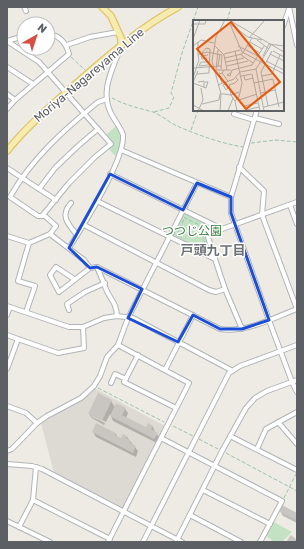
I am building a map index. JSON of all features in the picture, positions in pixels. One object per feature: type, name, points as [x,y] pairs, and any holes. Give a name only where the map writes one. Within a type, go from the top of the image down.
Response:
[{"type":"main road","points":[[102,7],[111,16],[121,40],[121,44]]},
{"type":"main road","name":"Moriya-Nagareyama Line","points":[[7,151],[33,122],[121,44],[149,24],[178,7]]},
{"type":"street","points":[[284,23],[289,8]]},
{"type":"street","points":[[289,8],[297,45]]},
{"type":"street","points":[[67,45],[90,37],[118,32]]},
{"type":"street","points":[[7,109],[15,100],[69,54],[67,45],[56,35]]},
{"type":"street","points":[[7,41],[39,62],[111,144],[81,170],[42,216]]},
{"type":"street","points":[[69,248],[97,201],[121,150],[123,135],[109,110],[107,98],[108,81],[121,44]]},
{"type":"street","points":[[7,67],[34,84]]},
{"type":"street","points":[[7,94],[15,100]]},
{"type":"street","points":[[7,236],[29,243],[50,234],[56,226],[45,216],[38,216],[9,196],[49,146],[98,102],[107,98]]},
{"type":"street","points":[[257,111],[231,197],[231,213],[280,351],[297,392]]},
{"type":"street","points":[[234,114],[279,124]]},
{"type":"street","points":[[39,189],[55,168],[98,129]]},
{"type":"street","points":[[121,150],[231,197]]},
{"type":"street","points":[[74,279],[56,267],[50,275],[59,292],[90,268],[97,267],[220,329],[242,329],[297,309],[262,215],[264,190],[239,167]]},
{"type":"street","points":[[7,168],[56,200]]},
{"type":"street","points":[[110,174],[222,229],[297,202]]},
{"type":"street","points":[[7,451],[12,449],[37,423],[81,398],[94,386],[100,376],[107,357],[118,344],[128,318],[142,289],[196,183]]},
{"type":"street","points":[[97,201],[215,259]]},
{"type":"street","points":[[71,203],[67,207],[65,215],[68,223],[77,235]]},
{"type":"street","points":[[290,205],[297,224]]},
{"type":"street","points":[[211,224],[208,237],[225,289],[242,329]]},
{"type":"street","points":[[84,225],[209,290],[216,292],[225,289]]},
{"type":"street","points":[[50,234],[84,260],[90,268]]},
{"type":"street","points":[[26,312],[35,286],[18,281],[29,243]]},
{"type":"street","points":[[97,267],[106,289],[116,307],[117,316]]},
{"type":"street","points":[[69,310],[67,304],[85,292],[105,284]]},
{"type":"street","points":[[7,315],[8,306],[69,327],[83,327],[104,318],[117,316],[134,318],[232,370]]},
{"type":"street","points":[[165,370],[193,315]]},
{"type":"street","points":[[7,335],[58,353],[84,348],[83,327]]},
{"type":"street","points":[[7,369],[18,339]]},
{"type":"street","points":[[33,500],[109,540],[189,383],[118,344]]},
{"type":"street","points":[[143,542],[227,376],[232,370],[240,366],[297,345]]},
{"type":"street","points":[[138,355],[124,382],[176,408]]},
{"type":"street","points":[[111,383],[116,374],[126,379]]},
{"type":"street","points":[[177,541],[230,436],[246,408],[255,398],[267,391],[297,380]]},
{"type":"street","points":[[7,406],[26,413],[37,423]]},
{"type":"street","points":[[257,449],[266,429],[297,412]]},
{"type":"street","points":[[278,422],[297,444]]},
{"type":"street","points":[[230,436],[297,471]]},
{"type":"street","points":[[160,438],[282,501],[260,542]]},
{"type":"street","points":[[7,464],[36,467],[177,541],[182,542]]},
{"type":"street","points":[[19,526],[33,500],[36,467]]},
{"type":"street","points":[[203,490],[270,524]]},
{"type":"street","points":[[190,515],[241,542]]},
{"type":"street","points":[[7,521],[50,542]]},
{"type":"path","points":[[193,20],[198,7]]},
{"type":"path","points":[[227,20],[231,7]]},
{"type":"path","points":[[154,112],[169,108],[174,97],[171,93],[182,53],[193,21]]},
{"type":"path","points":[[69,54],[85,70]]},
{"type":"path","points":[[107,98],[136,108],[154,112],[176,125],[232,145],[246,146],[276,140],[297,142]]},
{"type":"path","points":[[191,131],[198,111]]},
{"type":"path","points":[[182,238],[177,235],[185,218],[183,210]]},
{"type":"path","points":[[185,218],[204,227],[211,224]]},
{"type":"path","points":[[200,247],[205,245],[203,237],[206,231],[204,227]]},
{"type":"path","points":[[106,392],[111,383]]},
{"type":"path","points":[[94,386],[196,437]]},
{"type":"path","points":[[282,501],[297,471]]},
{"type":"highlighted area","points":[[110,174],[183,210],[197,183],[231,197],[231,213],[269,320],[242,329],[220,329],[193,315],[178,342],[128,318],[142,289],[97,267],[90,268],[69,248]]},
{"type":"shaded area","points":[[94,388],[165,426],[123,510],[54,473],[41,423]]},
{"type":"green space","points":[[117,125],[123,135],[118,159],[107,147],[111,144],[105,136]]},
{"type":"green space","name":"つつじ公園","points":[[183,210],[211,224],[208,237],[215,259],[169,236]]},
{"type":"green space","points":[[272,521],[292,532],[282,542],[274,542],[264,534]]},
{"type":"building","points":[[98,393],[112,400],[102,421],[88,414]]},
{"type":"building","points":[[116,403],[126,408],[122,415],[146,427],[148,423],[153,426],[151,429],[158,433],[154,439],[110,416]]},
{"type":"building","points":[[96,423],[116,433],[115,435],[121,438],[123,434],[127,436],[126,438],[131,441],[130,443],[136,446],[133,453],[92,432]]},
{"type":"building","points":[[282,505],[297,513],[297,520],[279,511]]},
{"type":"building","points":[[291,535],[297,540],[297,542],[289,542],[287,540]]},
{"type":"district","name":"戸頭九丁目","points":[[213,250]]}]
